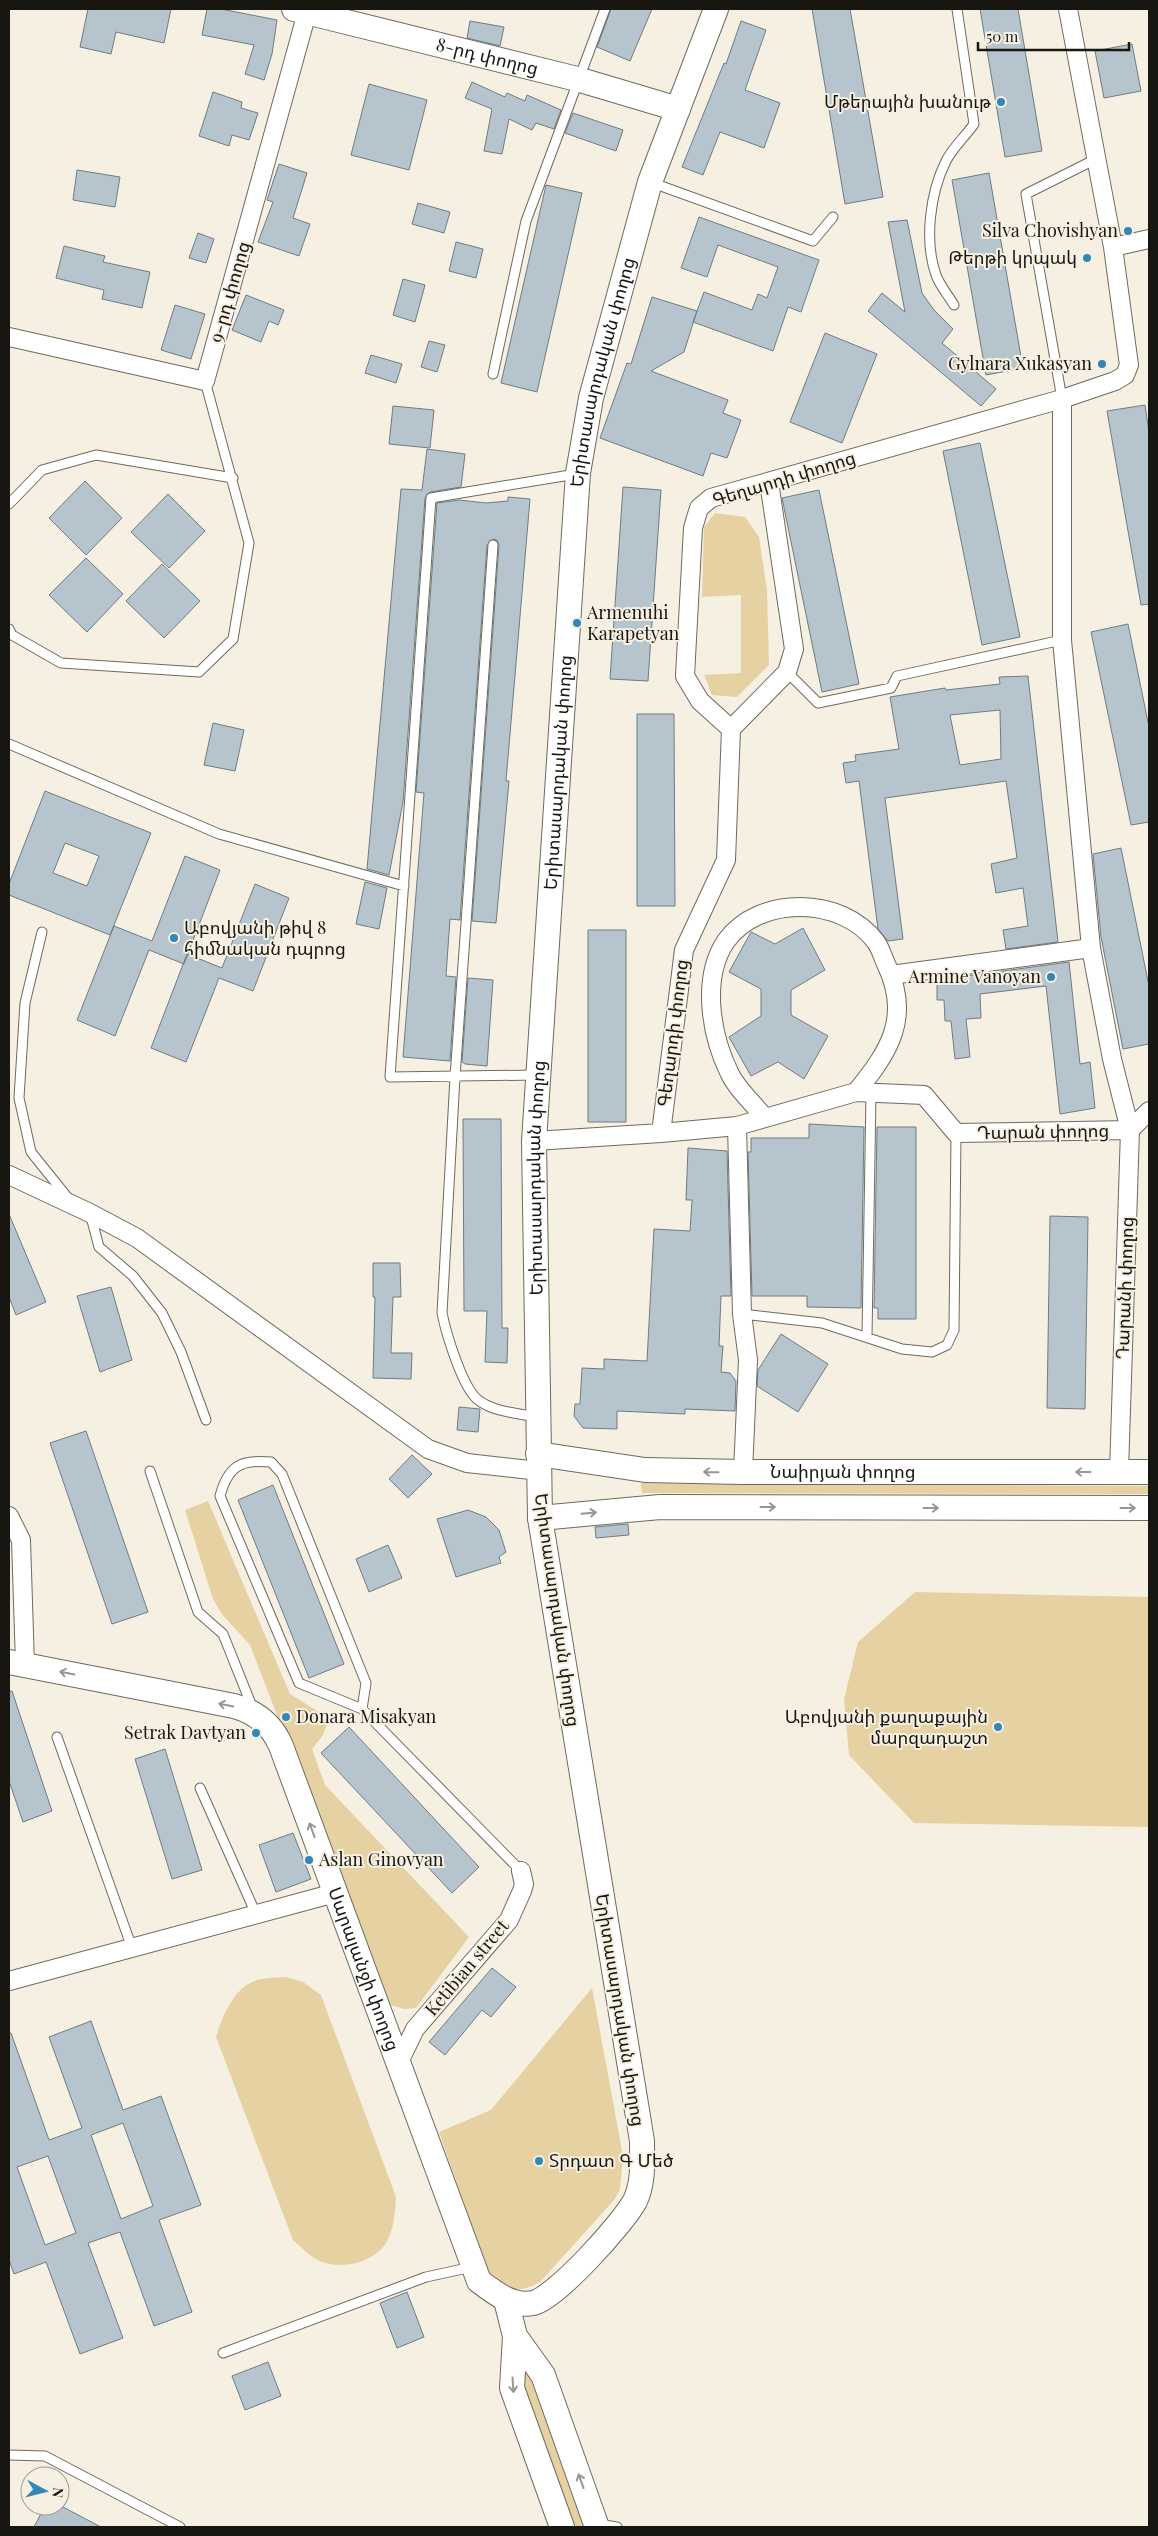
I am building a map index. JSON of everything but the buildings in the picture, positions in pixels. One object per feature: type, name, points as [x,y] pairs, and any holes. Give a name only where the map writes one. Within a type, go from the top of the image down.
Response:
[{"type":"street","name":"Երիտասարդական փողոց","points":[[514,2301],[533,2303],[552,2293],[610,2234],[634,2201],[641,2184],[642,2141],[540,1518],[534,1141],[536,1075],[578,473],[591,398],[650,182],[716,9]]},
{"type":"street","points":[[1068,9],[1113,247],[1149,239]]},
{"type":"street","name":"8-րդ փողոց","points":[[304,10],[577,79],[678,110]]},
{"type":"street","name":"9-րդ փողոց","points":[[205,381],[304,10]]},
{"type":"street","name":"Գեղարդի փողոց","points":[[661,1133],[684,950],[726,860],[731,729],[700,701],[686,676],[693,528],[699,508],[711,498],[1062,399],[1115,381],[1124,376],[1129,365],[1113,247]]},
{"type":"street","points":[[9,336],[205,381]]},
{"type":"street","name":"Դարանի փողոց","points":[[1062,399],[1062,640],[1091,948],[1112,1059],[1130,1130],[1119,1472]]},
{"type":"street","points":[[731,729],[787,672],[794,649],[769,482]]},
{"type":"street","points":[[764,1117],[729,1074],[715,1036],[712,997],[715,968],[726,942],[743,924],[767,912],[792,906],[816,908],[840,915],[860,926],[876,942],[891,975],[898,1003],[893,1035],[881,1062],[863,1092]]},
{"type":"street","points":[[891,975],[1091,948]]},
{"type":"street","points":[[534,1141],[737,1126],[764,1117],[863,1092],[924,1095],[956,1133]]},
{"type":"street","points":[[1130,1130],[1149,1111]]},
{"type":"street","points":[[737,1126],[742,1314],[748,1360],[742,1472]]},
{"type":"street","name":"Դարան փողոց","points":[[956,1133],[1130,1130]]},
{"type":"street","points":[[9,1175],[90,1213],[137,1238],[428,1449],[467,1463],[539,1463]]},
{"type":"street","name":"Նաիրյան փողոց","points":[[539,1463],[645,1470],[742,1472],[1149,1472]]},
{"type":"street","name":"Նաիրյան փողոց","points":[[540,1518],[660,1507],[1149,1508]]},
{"type":"street","points":[[9,1516],[21,1540],[17,1664]]},
{"type":"street","name":"Սարալանջի փողոց","points":[[17,1664],[234,1706],[255,1714],[272,1730],[281,1746],[399,2062],[472,2267],[479,2280],[514,2301]]},
{"type":"street","name":"Ketibian street","points":[[399,2062],[415,2029],[509,1920],[524,1884],[520,1871]]},
{"type":"street","points":[[9,1981],[335,1893]]},
{"type":"street","points":[[514,2301],[515,2336],[512,2388],[562,2527]]},
{"type":"street","points":[[515,2336],[543,2376],[603,2526]]},
{"type":"lane","points":[[493,374],[526,221],[604,9]]},
{"type":"lane","points":[[954,305],[936,275],[930,237],[936,192],[946,161],[974,124],[957,9]]},
{"type":"lane","points":[[1062,399],[1026,194],[1096,159]]},
{"type":"lane","points":[[650,182],[813,240],[833,217]]},
{"type":"lane","points":[[9,630],[12,635],[62,663],[199,672],[233,639],[249,543],[233,478],[205,381]]},
{"type":"lane","points":[[9,504],[42,470],[96,455],[233,478]]},
{"type":"lane","points":[[536,1075],[455,1078],[390,1077],[431,498],[578,473]]},
{"type":"lane","points":[[493,545],[455,1078],[442,1313],[447,1338],[461,1371],[476,1398],[492,1408],[537,1417]]},
{"type":"lane","points":[[787,672],[818,703],[891,688],[897,676],[1062,640]]},
{"type":"lane","points":[[9,744],[219,834],[404,886]]},
{"type":"lane","points":[[42,932],[25,1003],[20,1098],[31,1152],[73,1205]]},
{"type":"lane","points":[[863,1092],[867,1338]]},
{"type":"lane","points":[[742,1314],[822,1323],[902,1348],[932,1352],[947,1345],[954,1330],[956,1133]]},
{"type":"lane","points":[[90,1213],[99,1247],[133,1276],[162,1314],[181,1352],[206,1420]]},
{"type":"lane","points":[[362,1709],[366,1683],[282,1474],[272,1462],[253,1460],[235,1467],[224,1479],[220,1496],[299,1683],[362,1709],[520,1871]]},
{"type":"lane","points":[[150,1471],[198,1612],[223,1634],[255,1714]]},
{"type":"lane","points":[[57,1737],[132,1948]]},
{"type":"lane","points":[[200,1788],[256,1914]]},
{"type":"lane","points":[[224,2352],[426,2277],[472,2267]]},
{"type":"lane","points":[[9,2455],[45,2456],[180,2527]]},
{"type":"shaded area","points":[[715,513],[745,517],[759,537],[767,590],[769,665],[737,697],[712,695],[704,675],[741,673],[741,595],[702,597],[704,527]]},
{"type":"shaded area","points":[[641,1483],[1149,1486],[1149,1494],[642,1493]]},
{"type":"shaded area","points":[[208,1501],[290,1694],[322,1714],[327,1724],[323,1735],[312,1749],[325,1785],[469,1937],[416,2008],[404,2009],[391,2005],[378,1978],[250,1645],[221,1613],[213,1599],[185,1510]]},
{"type":"shaded area","name":"Աբովյանի քաղաքային մարզադաշտ","points":[[915,1592],[1149,1597],[1149,1827],[914,1823],[849,1755],[844,1699],[858,1642]]},
{"type":"shaded area","points":[[286,1977],[303,1982],[321,1995],[396,2197],[392,2229],[387,2241],[378,2253],[361,2262],[341,2265],[322,2262],[314,2258],[293,2240],[216,2037],[222,2019],[232,2001],[244,1987],[262,1979]]},
{"type":"shaded area","points":[[592,1988],[623,2156],[620,2189],[615,2199],[540,2282],[525,2288],[513,2289],[489,2276],[439,2132],[491,2110]]},
{"type":"shaded area","points":[[525,2370],[532,2376],[586,2527],[573,2527],[523,2385]]},
{"type":"place","name":"Մթերային խանութ","points":[[1001,102]]},
{"type":"place","name":"Silva Chovishyan","points":[[1128,231]]},
{"type":"place","name":"Թերթի կրպակ","points":[[1087,258]]},
{"type":"place","name":"Gylnara Xukasyan","points":[[1102,364]]},
{"type":"place","name":"Armenuhi Karapetyan","points":[[577,623]]},
{"type":"place","name":"Աբովյանի թիվ 8 հիմնական դպրոց","points":[[174,938]]},
{"type":"place","name":"Armine Vanoyan","points":[[1051,977]]},
{"type":"place","name":"Donara Misakyan","points":[[286,1717]]},
{"type":"place","name":"Աբովյանի քաղաքային մարզադաշտ","points":[[998,1727]]},
{"type":"place","name":"Setrak Davtyan","points":[[256,1733]]},
{"type":"place","name":"Aslan Ginovyan","points":[[309,1860]]},
{"type":"place","name":"Տրդատ Գ Մեծ","points":[[539,2161]]}]
